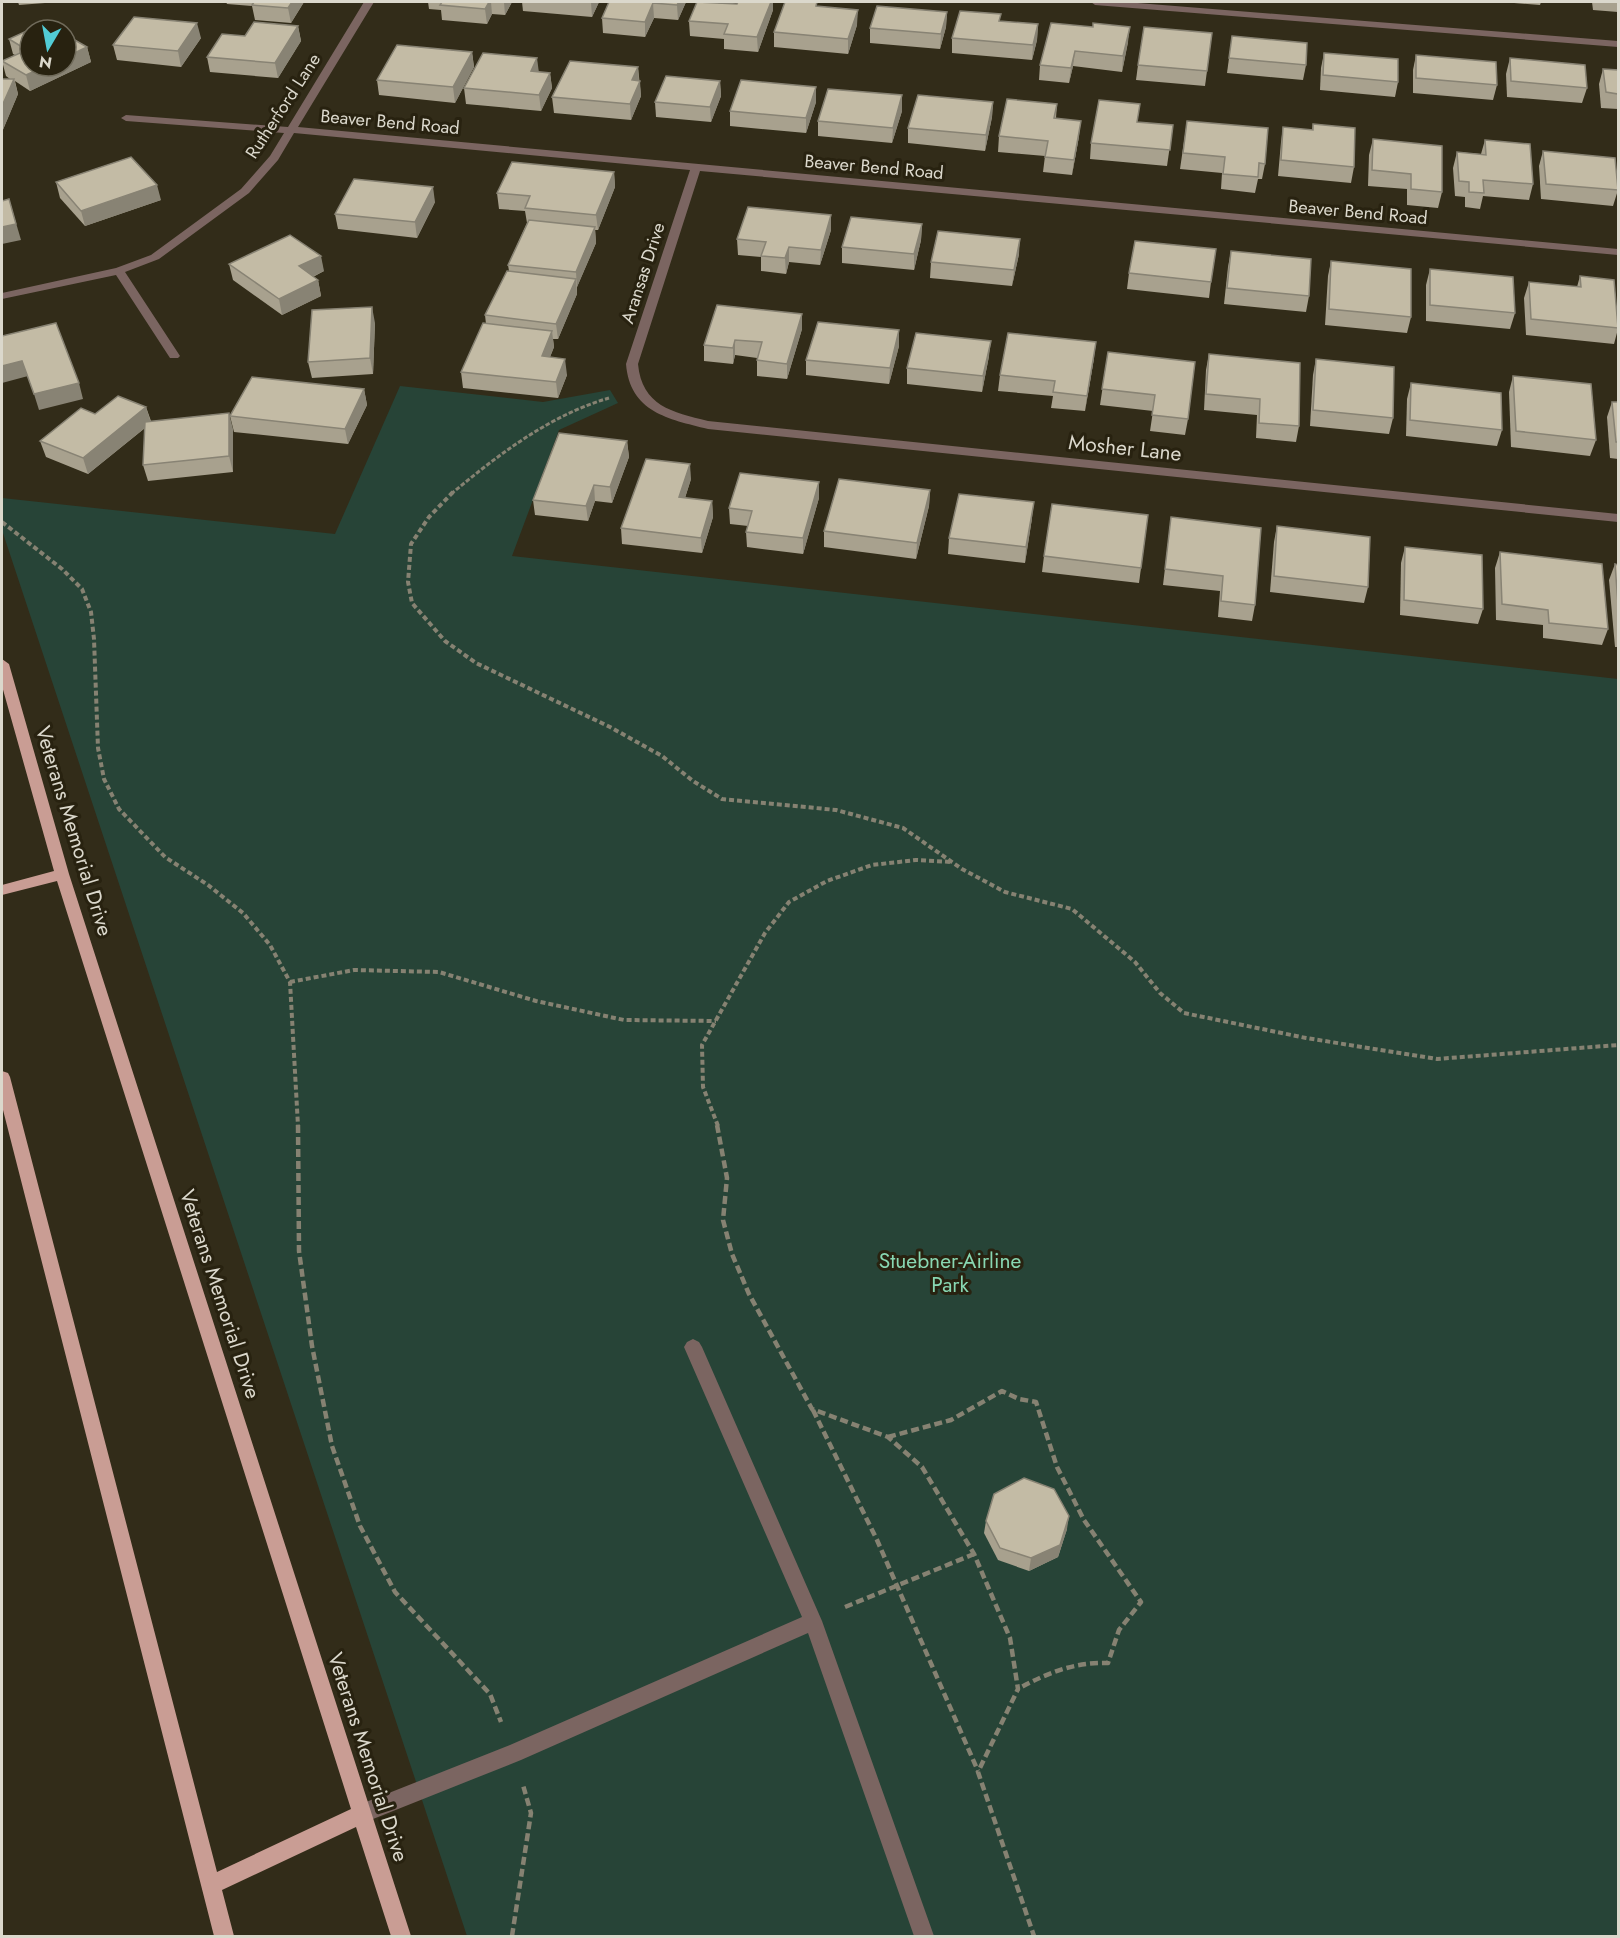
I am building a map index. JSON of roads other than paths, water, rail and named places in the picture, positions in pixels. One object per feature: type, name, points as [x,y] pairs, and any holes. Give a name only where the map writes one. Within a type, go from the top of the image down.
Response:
[{"type":"main road","name":"Veterans Memorial Drive","points":[[2,664],[62,874],[401,1936]]},
{"type":"main road","points":[[2,890],[62,874]]},
{"type":"main road","points":[[2,1077],[224,1936]]},
{"type":"main road","points":[[211,1885],[363,1813]]},
{"type":"street","name":"Rutherford Lane","points":[[2,296],[119,271],[155,257],[245,192],[274,158],[369,2]]},
{"type":"street","points":[[1095,2],[1618,44]]},
{"type":"street","name":"Beaver Bend Road","points":[[126,118],[292,130],[1618,252]]},
{"type":"street","name":"Aransas Drive","points":[[637,391],[632,379],[632,364],[696,167]]},
{"type":"street","points":[[119,271],[174,356]]},
{"type":"street","name":"Mosher Lane","points":[[637,391],[656,408],[672,416],[708,424],[1618,518]]},
{"type":"street","points":[[693,1347],[813,1621],[924,1936]]},
{"type":"street","points":[[363,1813],[514,1753],[813,1621]]},
{"type":"park label","name":"Stuebner-Airline Park","points":[[950,1273]]}]
